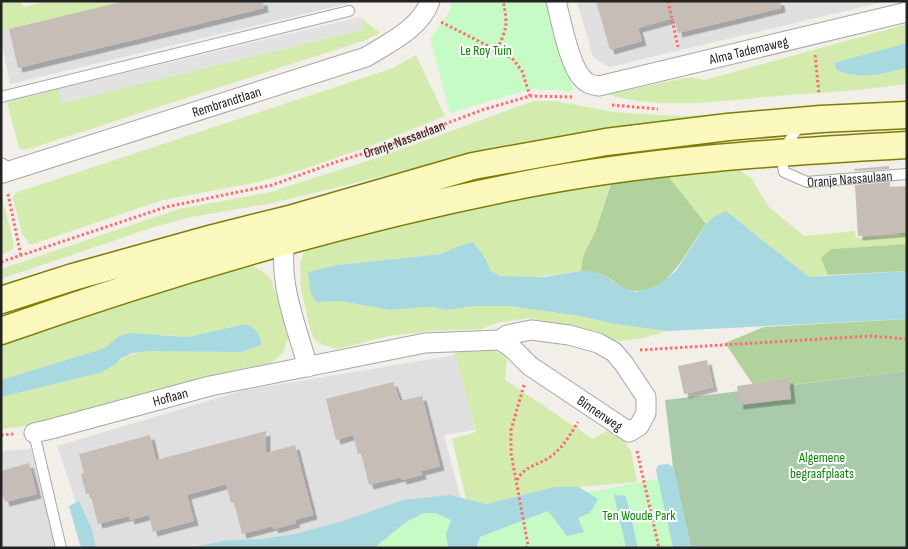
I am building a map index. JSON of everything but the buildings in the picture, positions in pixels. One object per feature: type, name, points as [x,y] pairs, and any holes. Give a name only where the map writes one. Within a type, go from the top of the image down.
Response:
[{"type":"main road","name":"Oranje Nassaulaan","points":[[1,331],[89,300],[208,263],[289,230],[473,166],[606,142],[728,127],[803,120],[907,115]]},
{"type":"main road","name":"Oranje Nassaulaan","points":[[1,300],[73,277],[212,238],[289,230],[416,208],[523,185],[597,173],[781,153],[907,145]]},
{"type":"street","name":"Alma Tademaweg","points":[[556,1],[572,58],[581,77],[590,84],[599,86],[907,12]]},
{"type":"street","name":"Rembrandtlaan","points":[[2,171],[366,57],[395,40],[428,8]]},
{"type":"street","points":[[289,230],[284,280],[308,366]]},
{"type":"street","name":"Hoflaan","points":[[34,432],[52,429],[210,386],[425,343],[500,340],[508,335],[531,330],[569,335],[598,342],[614,352]]},
{"type":"street","name":"Binnenweg","points":[[500,340],[513,349],[530,366],[628,432]]},
{"type":"street","points":[[614,352],[646,397],[646,413],[639,426],[628,432]]},
{"type":"lane","points":[[1,97],[350,11]]},
{"type":"lane","points":[[781,153],[803,120]]},
{"type":"lane","name":"Oranje Nassaulaan","points":[[781,153],[784,172],[807,182],[907,174]]},
{"type":"lane","points":[[34,432],[61,548]]},
{"type":"path","points":[[497,50],[506,32],[504,1]]},
{"type":"path","points":[[668,1],[682,66]]},
{"type":"path","points":[[428,8],[512,58],[522,71],[530,96]]},
{"type":"path","points":[[813,35],[819,100]]},
{"type":"path","name":"Oranje Nassaulaan","points":[[1,262],[166,206],[272,185],[384,147],[482,110],[530,96],[574,97]]},
{"type":"path","points":[[605,104],[666,109]]},
{"type":"path","points":[[2,171],[22,256]]},
{"type":"path","points":[[614,352],[871,336],[907,339]]},
{"type":"path","points":[[526,548],[528,545],[525,526],[511,453],[511,430],[530,366]]},
{"type":"path","points":[[517,484],[523,471],[551,456],[563,446],[588,404]]},
{"type":"path","name":"Binnenweg","points":[[628,432],[637,451],[659,548]]},
{"type":"shaded area","points":[[54,1],[359,1],[10,84],[1,40],[1,14]]},
{"type":"shaded area","points":[[577,1],[888,1],[609,67],[593,57]]},
{"type":"shaded area","points":[[360,17],[364,29],[61,103],[59,89]]},
{"type":"shaded area","points":[[456,355],[475,430],[444,435],[462,503],[329,534],[216,548],[91,548],[57,446],[245,390]]},
{"type":"shaded area","points":[[31,449],[56,548],[1,548],[1,451]]},
{"type":"green space","points":[[1,1],[18,1],[25,7],[48,1],[125,1],[1,31]]},
{"type":"green space","name":"Le Roy Tuin","points":[[451,1],[551,1],[573,91],[530,89],[450,113],[430,39],[450,11]]},
{"type":"green space","points":[[360,17],[380,33],[363,41],[32,148],[23,150],[19,148],[7,102],[59,89],[62,103],[364,29]]},
{"type":"green space","points":[[907,24],[907,43],[834,64],[836,70],[855,76],[872,76],[907,68],[907,84],[687,103],[642,101],[599,91],[619,92],[690,77],[705,80]]},
{"type":"green space","points":[[416,55],[445,116],[373,145],[307,168],[258,182],[163,200],[33,244],[29,244],[22,233],[13,199],[13,196],[18,192],[393,68]]},
{"type":"green space","points":[[536,101],[556,101],[614,112],[642,114],[680,116],[726,114],[466,156],[272,203],[186,218],[1,279],[1,269],[179,209],[271,192],[380,157]]},
{"type":"green space","points":[[734,166],[752,179],[769,207],[804,236],[855,231],[856,238],[900,236],[899,228],[907,227],[907,244],[831,249],[822,258],[828,275],[809,277],[726,211],[713,217],[706,224],[664,171]]},
{"type":"green space","points":[[664,171],[706,224],[673,272],[663,282],[651,289],[638,291],[623,288],[601,275],[581,271],[583,256],[596,230],[611,183]]},
{"type":"green space","points":[[610,183],[596,230],[583,256],[581,271],[535,277],[509,277],[492,272],[485,258],[456,247],[441,254],[337,265],[317,302],[340,301],[391,310],[423,307],[446,310],[475,306],[509,306],[667,331],[644,338],[613,342],[578,328],[529,318],[496,323],[482,329],[432,331],[389,336],[337,349],[323,345],[314,339],[301,289],[300,264],[304,252],[315,242],[481,199]]},
{"type":"green space","points":[[2,197],[14,245],[11,250],[1,255]]},
{"type":"green space","points":[[907,244],[907,271],[828,275],[821,258],[831,249]]},
{"type":"green space","points":[[250,264],[265,273],[271,280],[287,326],[288,338],[283,353],[271,363],[212,375],[39,424],[1,429],[1,397],[100,373],[134,354],[245,324],[188,337],[165,335],[117,337],[105,348],[1,380],[1,338]]},
{"type":"green space","points":[[907,319],[907,371],[756,389],[725,343],[764,327]]},
{"type":"green space","points":[[454,350],[495,350],[507,359],[505,380],[593,439],[608,430],[623,439],[631,451],[637,482],[579,487],[554,487],[486,504],[466,499],[452,439],[476,432]]},
{"type":"green space","name":"Algemene begraafplaats","points":[[907,371],[907,548],[691,548],[673,467],[665,400]]},
{"type":"green space","name":"Ten Woude Park","points":[[666,477],[682,548],[314,548],[432,505],[513,507]]},
{"type":"water","points":[[907,43],[907,68],[863,76],[836,70],[834,63]]},
{"type":"water","points":[[726,211],[809,277],[907,271],[907,319],[667,331],[509,306],[475,306],[446,310],[423,307],[391,310],[340,301],[316,302],[311,294],[308,272],[337,265],[441,254],[473,242],[485,258],[491,271],[500,276],[544,277],[581,271],[593,272],[607,277],[621,287],[636,292],[657,286],[676,271],[706,224],[713,217]]},
{"type":"water","points":[[245,324],[257,332],[261,345],[242,352],[149,351],[133,353],[100,373],[1,397],[1,380],[105,348],[117,337],[129,333],[188,337]]},
{"type":"water","points":[[668,464],[673,467],[691,548],[673,548],[656,470],[658,465]]},
{"type":"water","points":[[554,487],[579,487],[598,499],[590,513],[578,518],[584,532],[567,536],[548,511],[480,537],[476,548],[448,548],[446,534],[451,520],[436,513],[424,513],[406,522],[374,548],[189,548],[228,540],[263,539],[295,534],[343,521],[403,500],[450,495],[486,504]]},
{"type":"water","points":[[614,495],[626,496],[638,548],[626,548]]},
{"type":"water","points":[[79,501],[92,529],[96,548],[81,548],[69,506]]}]
